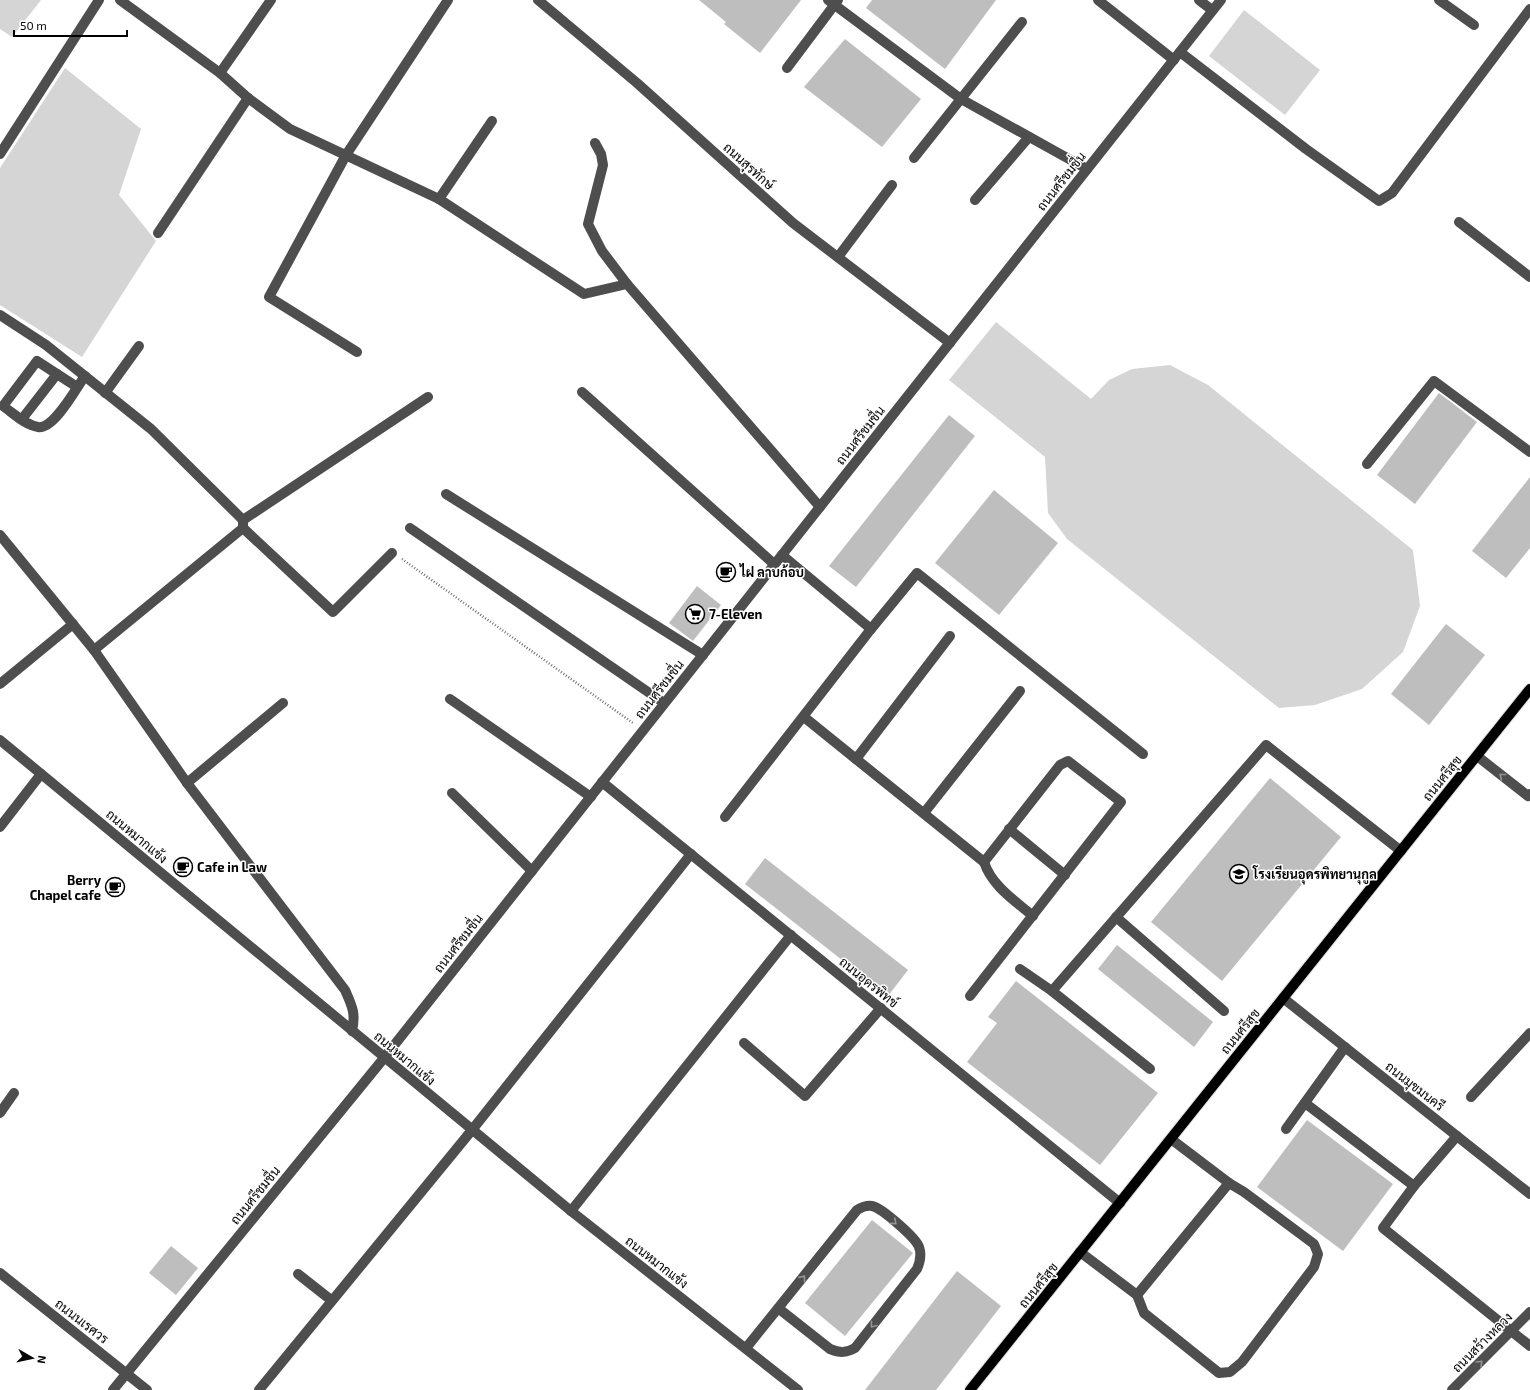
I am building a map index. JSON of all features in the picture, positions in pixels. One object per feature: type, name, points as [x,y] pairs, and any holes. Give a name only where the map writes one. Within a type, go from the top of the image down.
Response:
[{"type":"main road","name":"ถนนศรีสุข","points":[[970,1390],[1530,689]]},
{"type":"street","points":[[0,154],[99,0]]},
{"type":"street","points":[[120,0],[220,73],[248,98],[290,129],[440,199],[584,294],[627,284]]},
{"type":"street","points":[[220,73],[271,0]]},
{"type":"street","points":[[358,352],[269,297],[346,155],[448,0]]},
{"type":"street","name":"ถนนสุรทักษ์","points":[[538,0],[638,84],[793,223],[950,343]]},
{"type":"street","points":[[1098,0],[1379,201],[1392,193],[1530,9]]},
{"type":"street","points":[[1199,0],[1212,10]]},
{"type":"street","name":"ถนนศรีชมชื่น","points":[[113,1390],[384,1058],[1221,0]]},
{"type":"street","points":[[1439,0],[1474,25]]},
{"type":"street","points":[[787,68],[834,2],[961,99],[1087,169]]},
{"type":"street","points":[[914,158],[1022,22]]},
{"type":"street","points":[[158,233],[248,98]]},
{"type":"street","points":[[440,199],[492,121]]},
{"type":"street","points":[[975,200],[1029,137]]},
{"type":"street","points":[[594,143],[601,154],[603,165],[588,224],[602,251],[627,284],[820,507]]},
{"type":"street","points":[[838,257],[892,185]]},
{"type":"street","points":[[1458,222],[1530,277]]},
{"type":"street","points":[[0,315],[46,345],[151,429],[243,524],[333,612],[392,553]]},
{"type":"street","points":[[105,393],[139,346]]},
{"type":"street","points":[[77,387],[37,360],[3,406],[37,427],[44,427],[54,421],[85,376]]},
{"type":"street","points":[[22,419],[57,374]]},
{"type":"street","points":[[1367,464],[1434,381],[1530,452]]},
{"type":"street","points":[[582,392],[774,564]]},
{"type":"street","points":[[94,650],[243,524],[428,397]]},
{"type":"street","points":[[446,494],[703,655]]},
{"type":"street","points":[[410,528],[664,703]]},
{"type":"street","points":[[0,535],[94,650],[188,783],[345,990],[352,1006],[355,1018],[352,1031]]},
{"type":"street","points":[[782,554],[871,629]]},
{"type":"street","points":[[725,817],[871,629],[917,573],[1142,754]]},
{"type":"street","points":[[0,684],[73,624]]},
{"type":"street","points":[[856,759],[950,636]]},
{"type":"street","points":[[924,813],[1020,691]]},
{"type":"street","points":[[450,699],[591,797]]},
{"type":"street","points":[[188,783],[283,703]]},
{"type":"street","points":[[804,717],[984,862],[988,873],[998,886],[1033,916]]},
{"type":"street","name":"ถนนหมากแข้ง","points":[[0,740],[571,1211],[798,1390]]},
{"type":"street","points":[[1052,992],[1266,745],[1401,851]]},
{"type":"street","points":[[1477,756],[1529,795]]},
{"type":"street","points":[[970,996],[1121,802],[1068,761],[1060,765],[984,862]]},
{"type":"street","points":[[0,827],[40,774]]},
{"type":"street","name":"ถนนอุดรพิทข์","points":[[602,782],[1120,1203]]},
{"type":"street","points":[[452,793],[532,871]]},
{"type":"street","points":[[1010,830],[1065,875]]},
{"type":"street","points":[[259,1390],[331,1300],[472,1130],[691,854]]},
{"type":"street","points":[[1116,917],[1224,1012]]},
{"type":"street","points":[[571,1211],[791,935]]},
{"type":"street","points":[[1020,969],[1052,992],[1150,1069]]},
{"type":"street","name":"ถนนมุขมนครี","points":[[1283,998],[1530,1194]]},
{"type":"street","points":[[744,1043],[805,1096],[881,1008]]},
{"type":"street","points":[[1471,1097],[1530,1033]]},
{"type":"street","points":[[1286,1129],[1345,1047]]},
{"type":"street","points":[[0,1114],[14,1093]]},
{"type":"street","points":[[1305,1103],[1414,1186]]},
{"type":"street","points":[[1457,1136],[1414,1186],[1383,1228],[1530,1346]]},
{"type":"street","points":[[1080,1252],[1137,1295],[1144,1313],[1219,1373],[1230,1372],[1242,1362],[1314,1267],[1318,1254],[1314,1244],[1171,1139]]},
{"type":"street","points":[[1137,1295],[1229,1183]]},
{"type":"street","points":[[746,1348],[778,1308],[857,1210],[865,1206],[873,1206],[881,1210],[915,1240],[920,1249],[921,1259],[917,1269],[855,1348],[847,1352],[838,1352],[830,1349],[778,1308]]},
{"type":"street","name":"ถนนนเรศวร","points":[[0,1273],[147,1390]]},
{"type":"street","points":[[298,1274],[331,1300]]},
{"type":"street","name":"ถนนสร้างหลวง","points":[[1452,1390],[1512,1332],[1530,1312]]},
{"type":"path","points":[[392,553],[643,730]]},
{"type":"shaded area","points":[[0,0],[41,0],[12,37],[0,29]]},
{"type":"shaded area","points":[[1244,10],[1320,70],[1285,115],[1209,56]]},
{"type":"shaded area","points":[[65,68],[141,129],[119,195],[156,241],[82,357],[0,305],[0,168]]},
{"type":"shaded area","points":[[996,322],[1091,399],[1109,380],[1132,369],[1170,365],[1208,385],[1413,550],[1420,606],[1403,652],[1362,689],[1315,705],[1279,708],[1067,539],[1048,513],[1045,457],[949,380]]},
{"type":"building","points":[[699,0],[801,0],[760,53],[724,24],[726,22]]},
{"type":"building","points":[[872,0],[996,0],[945,69],[866,8]]},
{"type":"building","points":[[845,39],[921,99],[882,147],[804,87]]},
{"type":"building","points":[[1439,393],[1477,422],[1415,504],[1377,475]]},
{"type":"building","points":[[949,415],[975,436],[856,587],[829,566]]},
{"type":"building","points":[[1530,477],[1530,548],[1506,578],[1472,551]]},
{"type":"building","points":[[994,490],[1058,543],[999,615],[935,563]]},
{"type":"building","name":"7-Eleven","points":[[697,586],[721,605],[693,641],[669,623]]},
{"type":"building","points":[[1446,624],[1485,655],[1429,725],[1391,694]]},
{"type":"building","points":[[1270,778],[1341,837],[1222,981],[1151,922]]},
{"type":"building","points":[[765,858],[908,970],[888,996],[745,884]]},
{"type":"building","points":[[1117,945],[1213,1022],[1194,1047],[1098,969]]},
{"type":"building","points":[[1016,981],[1158,1093],[1100,1165],[967,1062],[997,1023],[988,1017]]},
{"type":"building","points":[[1307,1120],[1393,1184],[1343,1251],[1257,1187]]},
{"type":"building","points":[[872,1220],[913,1253],[845,1336],[805,1303]]},
{"type":"building","points":[[171,1246],[198,1268],[176,1295],[149,1273]]},
{"type":"building","points":[[957,1271],[1001,1306],[936,1390],[865,1390]]},
{"type":"place","name":"ไฝ ลาบก้อบ","points":[[726,572]]},
{"type":"place","name":"7-Eleven","points":[[695,614]]},
{"type":"place","name":"Cafe in Law","points":[[183,867]]},
{"type":"place","name":"โรงเรียนอุดรพิทยานุกูล","points":[[1239,874]]},
{"type":"place","name":"Berry Chapel cafe","points":[[115,887]]}]
